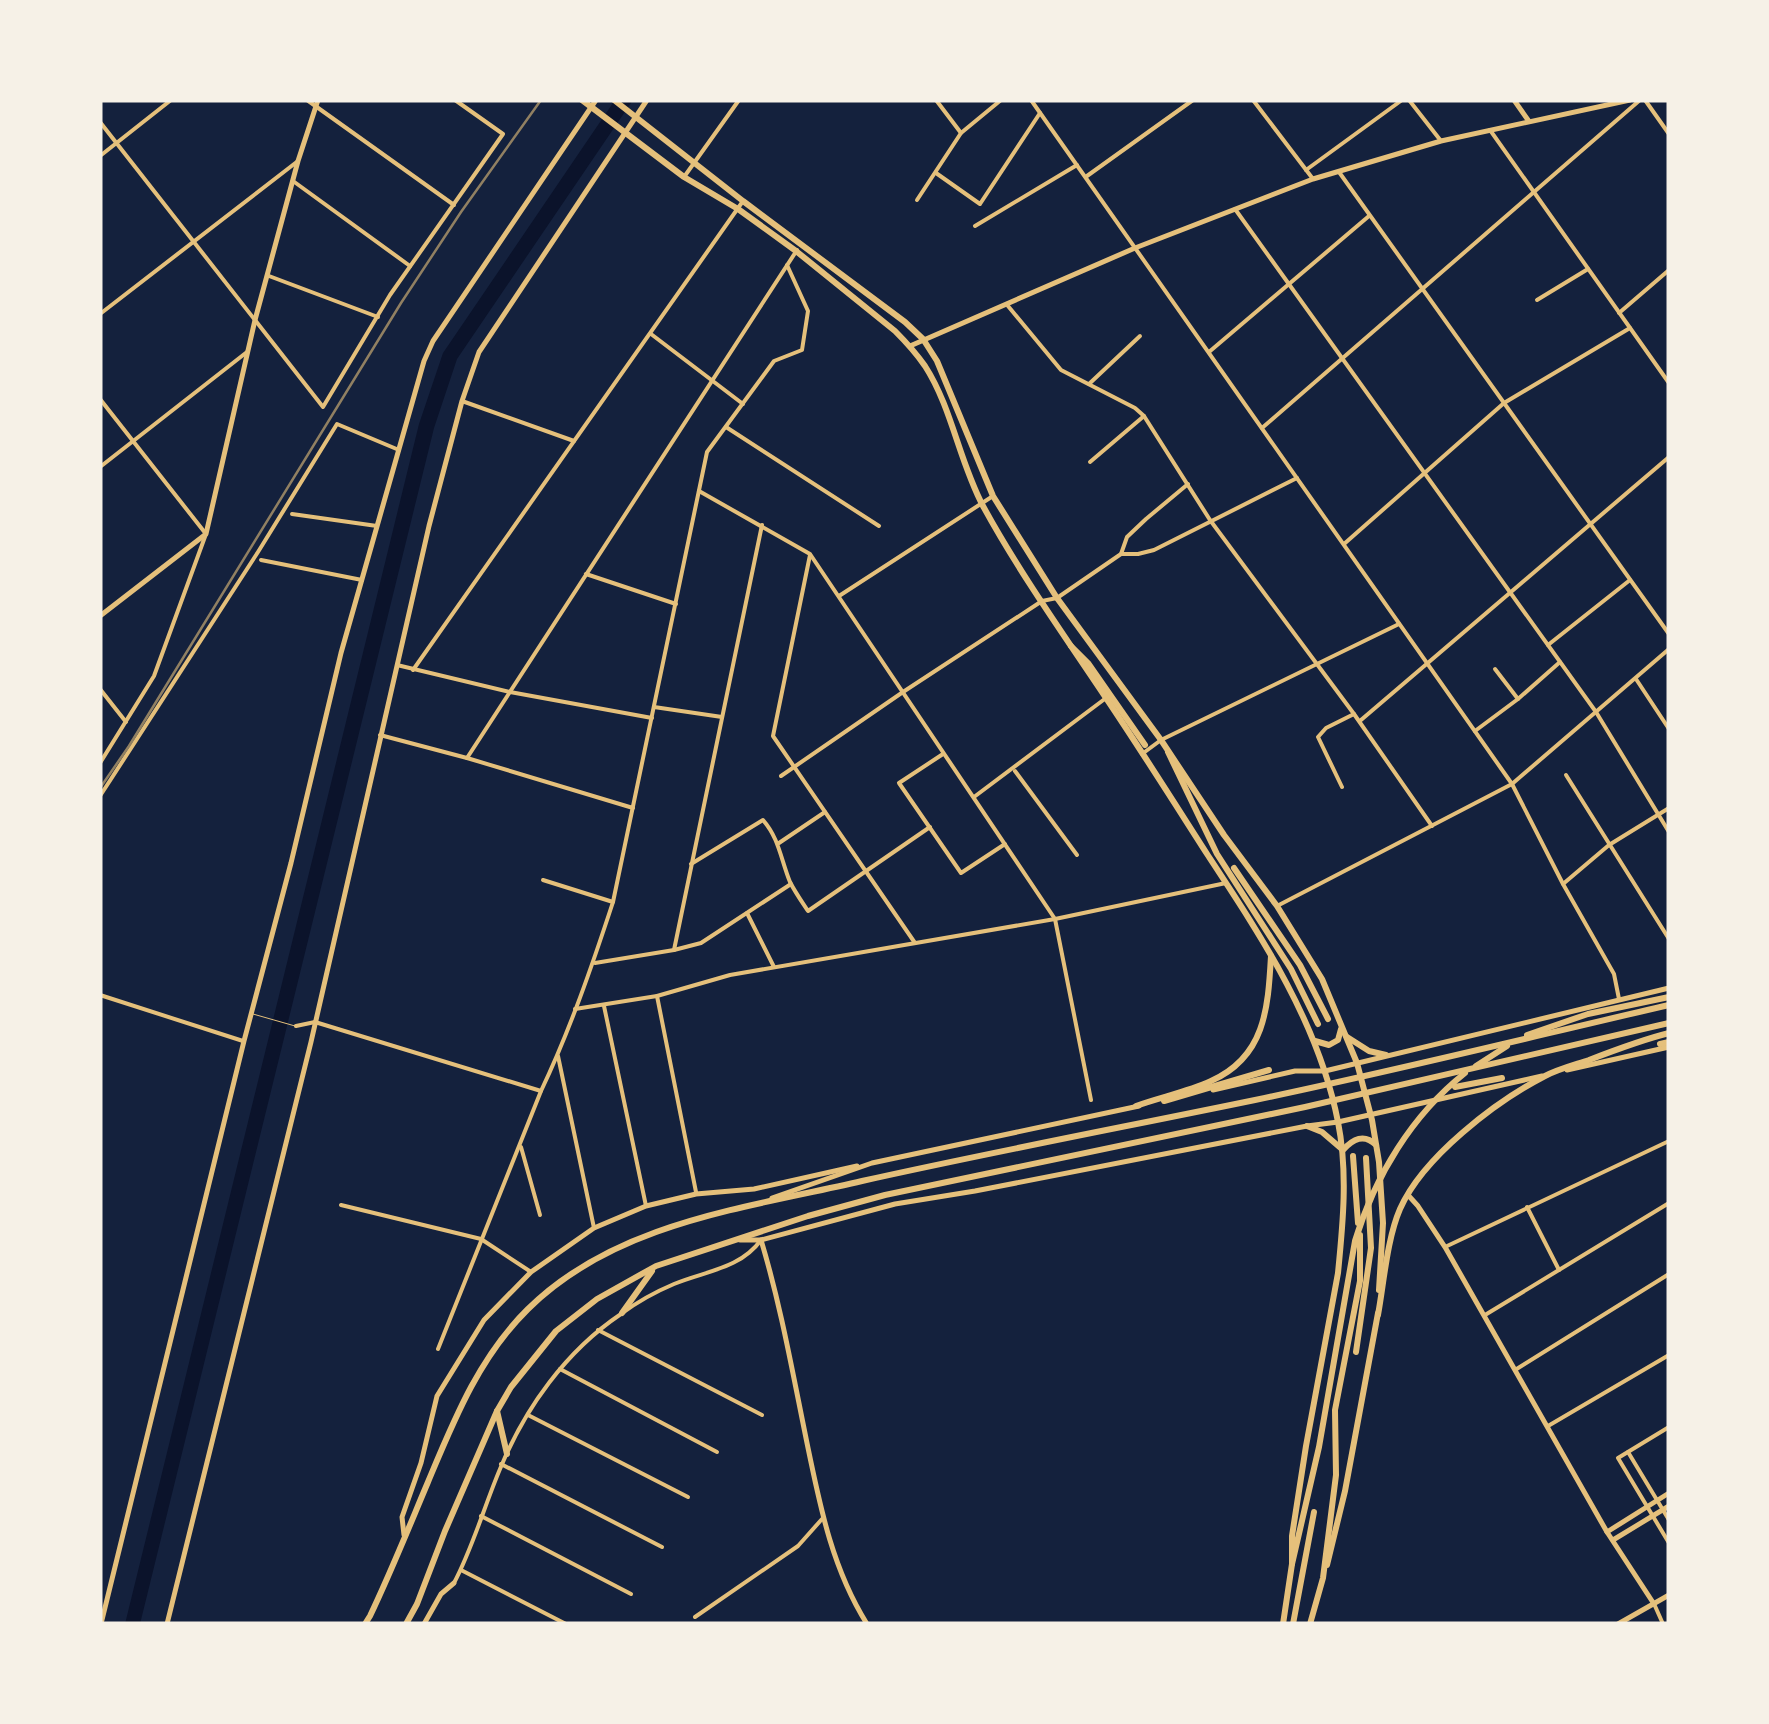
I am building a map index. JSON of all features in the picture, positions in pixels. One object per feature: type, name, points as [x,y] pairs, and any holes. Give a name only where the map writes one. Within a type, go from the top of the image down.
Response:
[{"type":"main road","points":[[582,100],[594,104],[601,115],[684,176],[740,205]]},
{"type":"main road","points":[[614,100],[740,205],[905,322],[923,340],[937,361],[993,496],[1057,598],[1162,740],[1217,854],[1291,968],[1318,1024]]},
{"type":"main road","points":[[166,1624],[315,1022],[428,526],[462,401],[479,352],[621,130],[647,100]]},
{"type":"main road","points":[[1514,100],[1528,120]]},
{"type":"main road","points":[[910,346],[1135,248],[1313,179],[1440,141],[1630,100]]},
{"type":"main road","points":[[100,616],[206,534],[255,320],[316,103]]},
{"type":"main road","points":[[101,1624],[341,653],[424,362],[433,341],[594,104]]},
{"type":"main road","points":[[799,247],[896,330],[925,366],[982,504],[1071,646],[1144,749]]},
{"type":"main road","points":[[1071,646],[1088,663],[1144,749],[1271,955],[1314,1040],[1338,1122],[1344,1179],[1338,1273],[1306,1446],[1292,1536],[1292,1564]]},
{"type":"main road","points":[[1168,752],[1278,906],[1322,978],[1357,1063],[1377,1146],[1383,1223],[1378,1315]]},
{"type":"main road","points":[[1234,868],[1300,965],[1328,1019]]},
{"type":"main road","points":[[1136,1106],[1209,1082],[1242,1060],[1253,1047],[1266,1011],[1271,955]]},
{"type":"main road","points":[[405,1538],[402,1517],[422,1464],[437,1396],[470,1338],[531,1272],[594,1228],[646,1206],[696,1194],[754,1189],[1295,1071],[1325,1071],[1669,988]]},
{"type":"main road","points":[[1283,1624],[1355,1242],[1383,1174],[1409,1130],[1463,1074],[1535,1030],[1669,997]]},
{"type":"main road","points":[[365,1624],[469,1390],[496,1344],[530,1307],[610,1250],[658,1231],[736,1210],[1302,1090],[1669,1005]]},
{"type":"main road","points":[[1314,1040],[1326,1046],[1335,1043],[1341,1023]]},
{"type":"main road","points":[[406,1624],[497,1411],[526,1366],[556,1332],[597,1299],[656,1266],[884,1195],[1305,1107],[1669,1023]]},
{"type":"main road","points":[[1310,1624],[1345,1490],[1397,1219],[1408,1195],[1450,1144],[1486,1114],[1547,1074],[1669,1034]]},
{"type":"main road","points":[[1346,1037],[1386,1056]]},
{"type":"main road","points":[[732,1240],[761,1240],[895,1204],[1338,1122],[1666,1044]]},
{"type":"main road","points":[[1164,1101],[1269,1070]]},
{"type":"main road","points":[[1456,1087],[1502,1078]]},
{"type":"main road","points":[[1307,1126],[1322,1132],[1343,1150]]},
{"type":"main road","points":[[1343,1150],[1363,1138],[1377,1146]]},
{"type":"main road","points":[[1323,1578],[1336,1474],[1335,1410],[1360,1280],[1353,1156]]},
{"type":"main road","points":[[1356,1352],[1371,1248],[1366,1158]]},
{"type":"main road","points":[[736,1210],[872,1163]]},
{"type":"main road","points":[[1408,1195],[1445,1248],[1607,1532],[1654,1604]]},
{"type":"main road","points":[[761,1240],[774,1282],[822,1519],[842,1576],[867,1624]]},
{"type":"main road","points":[[622,1313],[656,1266]]},
{"type":"main road","points":[[497,1411],[507,1454]]},
{"type":"main road","points":[[1607,1532],[1669,1493]]},
{"type":"main road","points":[[1613,1540],[1666,1508]]},
{"type":"main road","points":[[1293,1624],[1314,1512]]},
{"type":"main road","points":[[424,1624],[441,1594],[454,1583]]},
{"type":"main road","points":[[1618,1624],[1669,1595]]},
{"type":"street","points":[[100,156],[171,100]]},
{"type":"street","points":[[307,100],[454,205]]},
{"type":"street","points":[[100,122],[323,407],[410,266],[503,134],[455,100]]},
{"type":"street","points":[[684,176],[740,100]]},
{"type":"street","points":[[936,100],[961,133]]},
{"type":"street","points":[[916,200],[961,133],[1001,100]]},
{"type":"street","points":[[1031,100],[1512,784],[1614,974],[1619,998]]},
{"type":"street","points":[[1086,178],[1193,100]]},
{"type":"street","points":[[1252,100],[1313,179]]},
{"type":"street","points":[[1306,170],[1402,100]]},
{"type":"street","points":[[1409,100],[1440,141]]},
{"type":"street","points":[[1262,428],[1643,100],[1669,134]]},
{"type":"street","points":[[936,173],[980,204],[1040,113]]},
{"type":"street","points":[[1490,130],[1669,383]]},
{"type":"street","points":[[100,314],[298,161]]},
{"type":"street","points":[[975,226],[1077,165]]},
{"type":"street","points":[[1339,172],[1669,634]]},
{"type":"street","points":[[293,181],[410,266]]},
{"type":"street","points":[[413,670],[740,205]]},
{"type":"street","points":[[1235,209],[1596,712],[1669,832]]},
{"type":"street","points":[[1209,352],[1370,215]]},
{"type":"street","points":[[467,758],[799,247]]},
{"type":"street","points":[[438,1349],[558,1055],[613,902],[708,452],[774,361],[802,350],[808,311],[787,265]]},
{"type":"street","points":[[1537,300],[1588,268]]},
{"type":"street","points":[[1620,313],[1669,270]]},
{"type":"street","points":[[269,276],[378,316]]},
{"type":"street","points":[[1007,304],[1061,370],[1144,416],[1210,520],[1360,721],[1432,826]]},
{"type":"street","points":[[1344,544],[1504,403],[1630,328]]},
{"type":"street","points":[[650,333],[742,404]]},
{"type":"street","points":[[1089,384],[1140,336]]},
{"type":"street","points":[[100,468],[247,352]]},
{"type":"street","points":[[100,400],[206,534],[154,676],[100,763]]},
{"type":"street","points":[[462,401],[574,441]]},
{"type":"street","points":[[1090,462],[1144,416]]},
{"type":"street","points":[[100,796],[337,424],[399,450]]},
{"type":"street","points":[[726,426],[879,526]]},
{"type":"street","points":[[1360,721],[1669,457]]},
{"type":"street","points":[[782,776],[903,692],[1121,554],[1154,550],[1297,478]]},
{"type":"street","points":[[1121,554],[1126,538],[1188,484]]},
{"type":"street","points":[[700,490],[810,554],[1006,844],[1054,919],[1091,1100]]},
{"type":"street","points":[[838,596],[993,496]]},
{"type":"street","points":[[292,514],[377,526]]},
{"type":"street","points":[[674,950],[762,525]]},
{"type":"street","points":[[810,554],[773,736],[915,943]]},
{"type":"street","points":[[262,560],[362,580]]},
{"type":"street","points":[[586,574],[676,604]]},
{"type":"street","points":[[1548,644],[1630,580]]},
{"type":"street","points":[[1144,749],[1400,624]]},
{"type":"street","points":[[1278,906],[1512,784],[1669,649]]},
{"type":"street","points":[[1475,731],[1560,662]]},
{"type":"street","points":[[397,666],[652,718]]},
{"type":"street","points":[[1495,669],[1518,698]]},
{"type":"street","points":[[1636,678],[1669,729]]},
{"type":"street","points":[[100,689],[126,722]]},
{"type":"street","points":[[974,798],[1106,698]]},
{"type":"street","points":[[654,706],[722,717]]},
{"type":"street","points":[[1342,787],[1318,737],[1326,728],[1354,714]]},
{"type":"street","points":[[380,735],[633,808]]},
{"type":"street","points":[[944,752],[899,783],[961,873],[1006,844]]},
{"type":"street","points":[[1014,769],[1078,855]]},
{"type":"street","points":[[1566,775],[1669,939]]},
{"type":"street","points":[[1563,884],[1610,845],[1669,808]]},
{"type":"street","points":[[778,844],[825,812]]},
{"type":"street","points":[[691,864],[764,820],[778,844],[791,884],[808,911],[930,828]]},
{"type":"street","points":[[543,880],[613,902]]},
{"type":"street","points":[[576,1009],[657,996],[774,967],[1054,919],[1226,883]]},
{"type":"street","points":[[593,964],[700,943],[791,884]]},
{"type":"street","points":[[747,913],[774,967]]},
{"type":"street","points":[[100,995],[244,1041]]},
{"type":"street","points":[[657,996],[696,1194]]},
{"type":"street","points":[[604,1006],[646,1206]]},
{"type":"street","points":[[296,1026],[315,1022],[541,1091]]},
{"type":"street","points":[[558,1055],[594,1228]]},
{"type":"street","points":[[1445,1248],[1669,1141]]},
{"type":"street","points":[[521,1145],[540,1215]]},
{"type":"street","points":[[1484,1316],[1669,1203]]},
{"type":"street","points":[[341,1205],[481,1240],[531,1272]]},
{"type":"street","points":[[1527,1208],[1559,1270]]},
{"type":"street","points":[[454,1583],[526,1415],[560,1369],[598,1330],[622,1313],[676,1283],[739,1261],[761,1240]]},
{"type":"street","points":[[1515,1370],[1669,1274]]},
{"type":"street","points":[[598,1330],[762,1415]]},
{"type":"street","points":[[1547,1427],[1669,1355]]},
{"type":"street","points":[[560,1369],[718,1452]]},
{"type":"street","points":[[526,1415],[688,1497]]},
{"type":"street","points":[[1669,1427],[1618,1458],[1669,1543]]},
{"type":"street","points":[[1628,1452],[1666,1508],[1669,1520]]},
{"type":"street","points":[[502,1464],[662,1546]]},
{"type":"street","points":[[481,1516],[631,1594]]},
{"type":"street","points":[[695,1617],[798,1546],[822,1519]]},
{"type":"street","points":[[461,1570],[566,1624]]},
{"type":"street","points":[[1654,1604],[1663,1624]]},
{"type":"lane","points":[[251,1014],[312,1031]]},
{"type":"water","points":[[615,100],[633,100],[457,359],[434,428],[140,1624],[125,1624],[419,424],[443,353]]},
{"type":"railway","points":[[100,788],[401,303],[541,100]]}]
